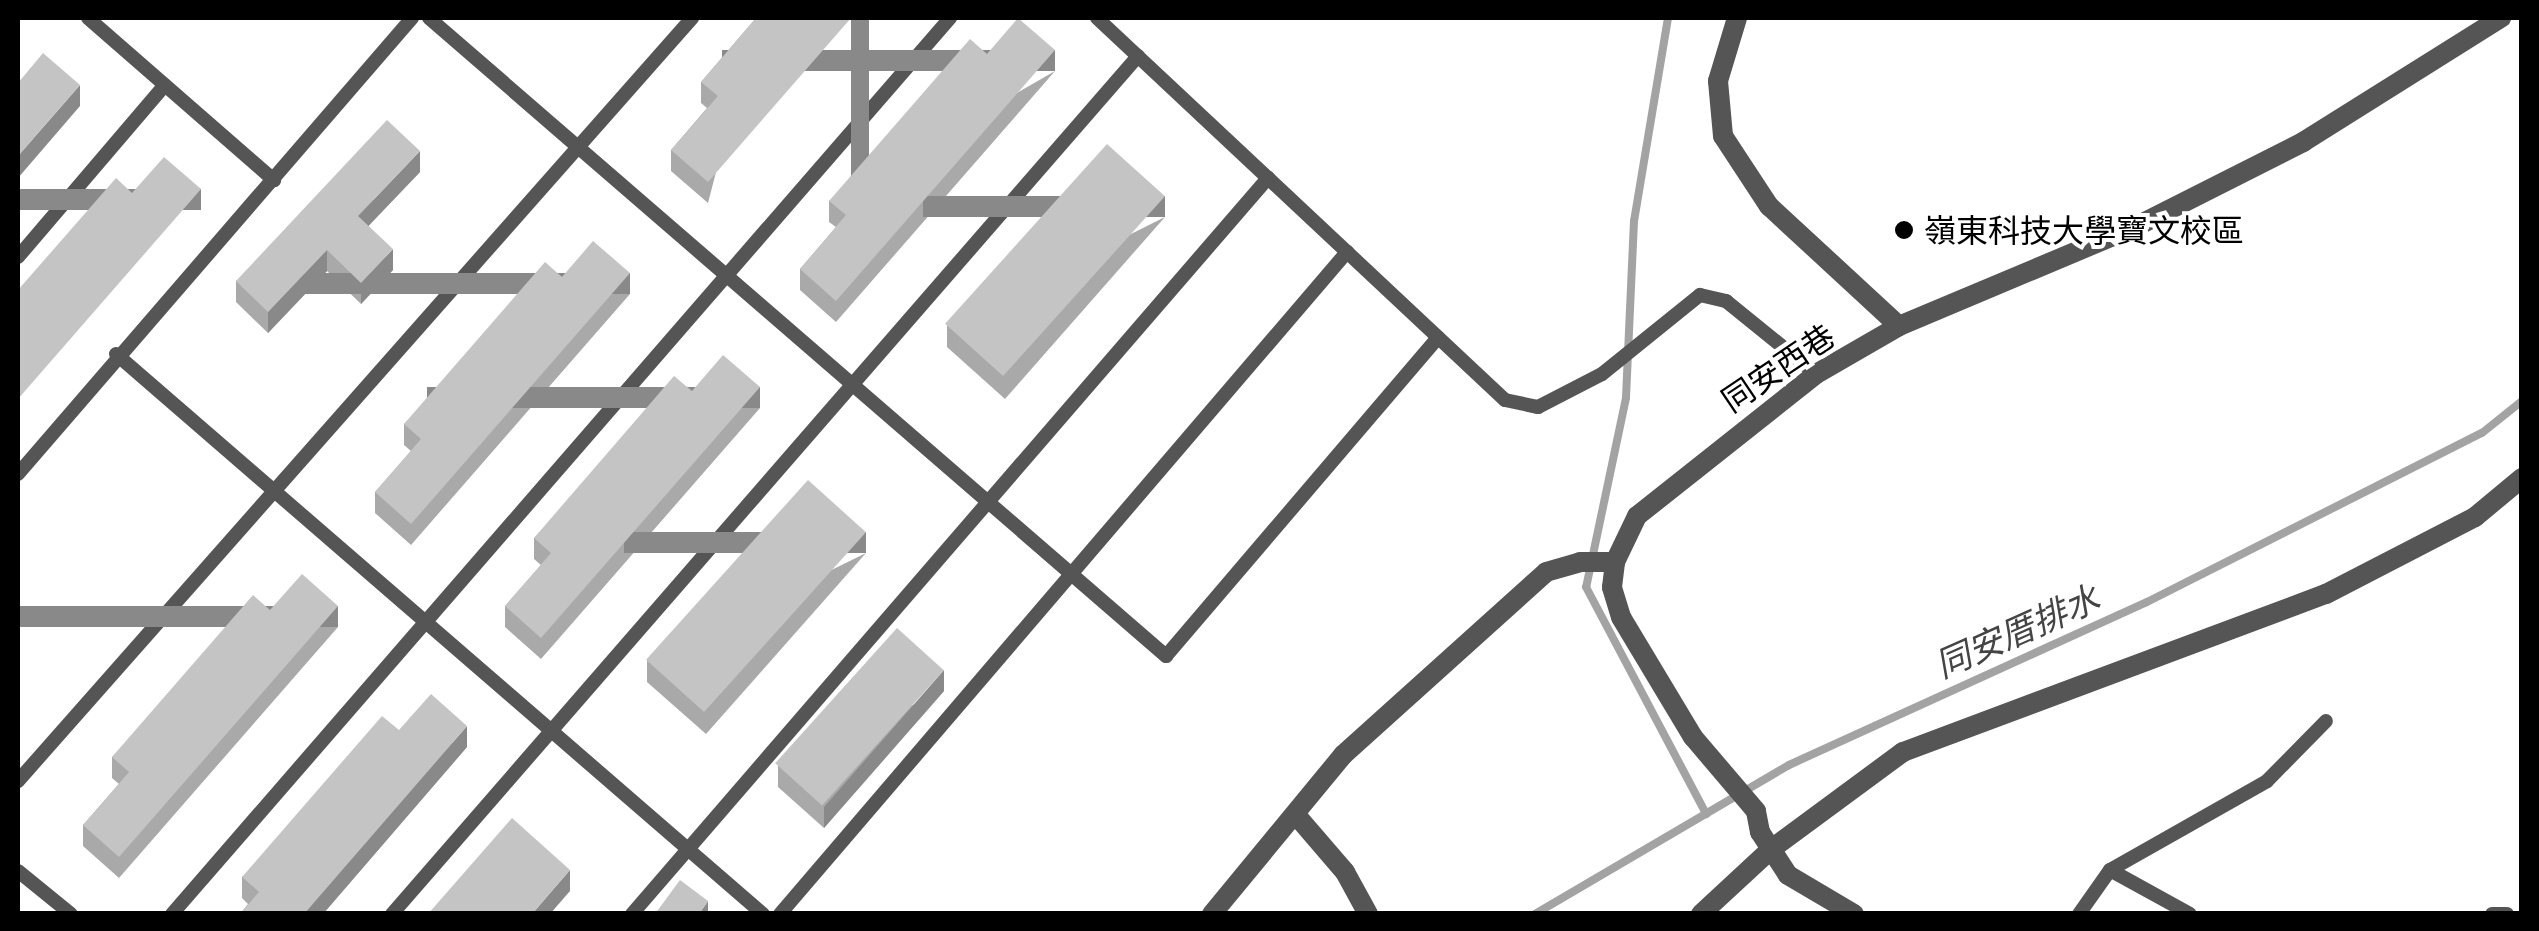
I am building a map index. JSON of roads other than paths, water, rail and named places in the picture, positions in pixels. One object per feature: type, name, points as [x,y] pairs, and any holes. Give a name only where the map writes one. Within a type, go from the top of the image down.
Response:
[{"type":"street","points":[[1737,18],[1718,81],[1722,136],[1770,206],[1899,326]]},
{"type":"street","name":"同安西巷","points":[[1615,562],[1636,516],[1816,374],[1899,326],[2139,225],[2304,142],[2502,18]]},
{"type":"street","points":[[1701,914],[1770,850],[1904,752],[2326,594],[2475,517],[2522,478]]},
{"type":"street","points":[[1212,914],[1379,720],[1546,572],[1580,562],[1615,562],[1612,586],[1621,616],[1694,737],[1756,810],[1770,850],[1788,874],[1854,914]]},
{"type":"street","points":[[1296,815],[1346,872],[1368,914]]},
{"type":"lane","points":[[88,18],[274,180]]},
{"type":"lane","points":[[18,474],[116,354],[274,180],[412,18]]},
{"type":"lane","points":[[429,18],[1166,656],[1438,337]]},
{"type":"lane","points":[[18,781],[692,18]]},
{"type":"lane","points":[[172,914],[724,273],[950,18]]},
{"type":"lane","points":[[1097,18],[1505,400],[1538,407],[1602,374],[1700,295],[1726,301],[1816,374]]},
{"type":"lane","points":[[392,914],[1138,56]]},
{"type":"lane","points":[[18,257],[165,85]]},
{"type":"lane","points":[[632,914],[1268,178]]},
{"type":"lane","points":[[780,914],[1347,252]]},
{"type":"lane","points":[[116,354],[763,914]]},
{"type":"lane","points":[[2080,914],[2110,870],[2266,780],[2326,721]]},
{"type":"lane","points":[[2110,870],[2190,914]]},
{"type":"lane","points":[[18,871],[71,914]]},
{"type":"lane","points":[[2492,914],[2507,914]]},
{"type":"waterway","points":[[1668,18],[1634,221],[1626,398],[1586,587],[1706,814]]},
{"type":"waterway","name":"同安厝排水","points":[[1535,914],[1789,765],[2147,602],[2482,433],[2522,401]]},
{"type":"place","name":"嶺東科技大學寶文校區","points":[[1904,230]]}]
